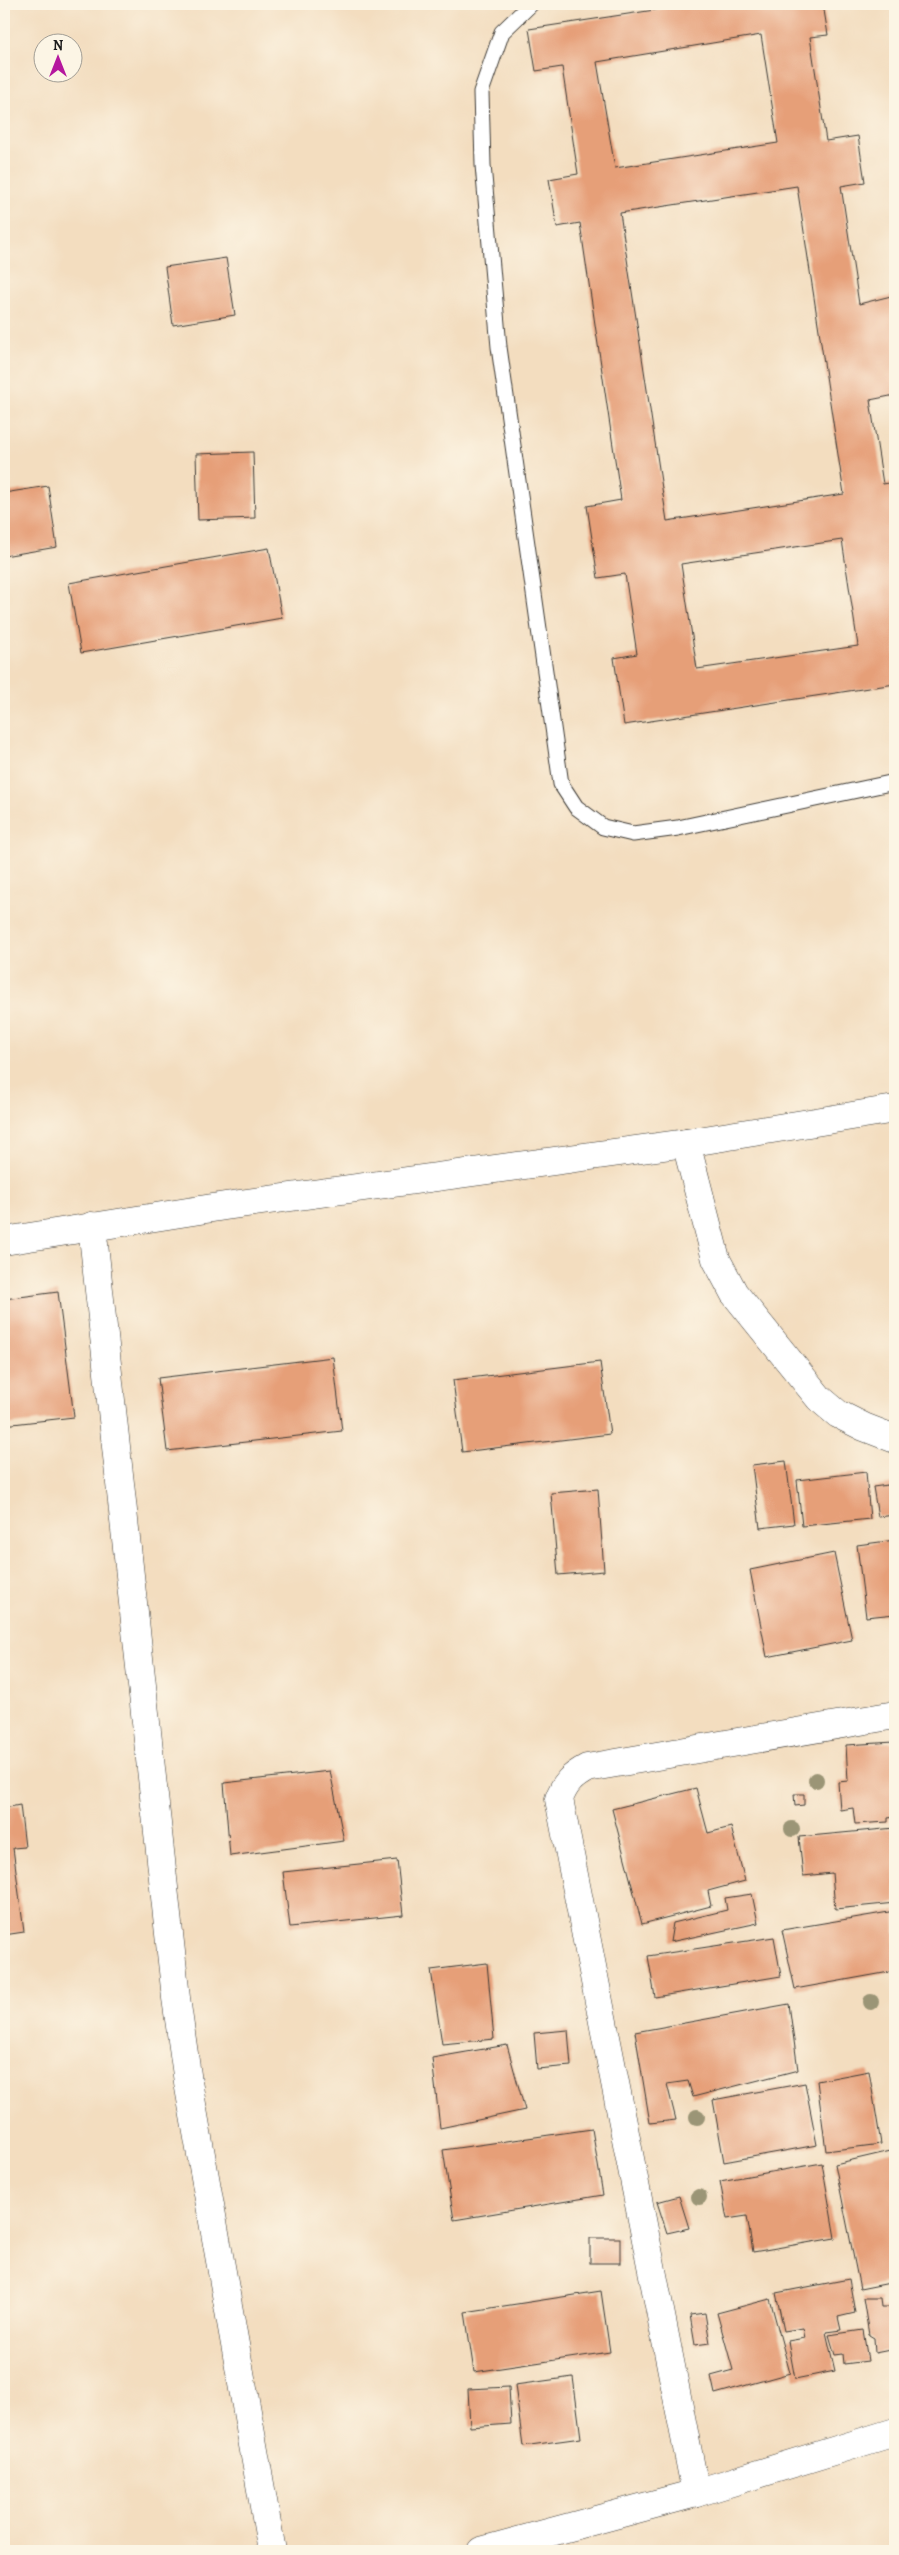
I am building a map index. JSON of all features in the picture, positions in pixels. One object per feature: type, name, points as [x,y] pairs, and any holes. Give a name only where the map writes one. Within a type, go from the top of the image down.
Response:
[{"type":"street","points":[[4,1241],[235,1204],[686,1143],[895,1109]]},
{"type":"street","points":[[686,1143],[716,1259],[734,1293],[820,1398],[838,1414],[895,1439]]},
{"type":"street","points":[[92,1226],[176,1998],[192,2101],[272,2551]]},
{"type":"street","points":[[696,2493],[559,1799],[565,1785],[574,1774],[586,1768],[895,1715]]},
{"type":"street","points":[[481,2551],[696,2493],[895,2432]]},
{"type":"lane","points":[[531,4],[502,32],[481,92],[483,156],[499,347],[561,784],[576,807],[603,827],[633,834],[678,828],[895,782]]},
{"type":"building","points":[[694,4],[823,4],[828,35],[810,37],[826,141],[858,136],[865,182],[841,186],[859,304],[895,295],[895,395],[870,400],[883,484],[895,482],[895,684],[624,725],[614,658],[637,654],[625,574],[598,578],[587,506],[621,500],[580,223],[557,227],[549,179],[578,174],[562,67],[536,71],[529,29]],"holes":[[[761,35],[778,143],[615,168],[597,62]],[[797,186],[844,494],[667,521],[620,213]],[[842,540],[858,646],[697,669],[681,564]]]},
{"type":"building","points":[[226,258],[235,315],[173,325],[165,267]]},
{"type":"building","points":[[253,452],[255,518],[198,520],[196,454]]},
{"type":"building","points":[[48,486],[57,547],[4,556],[4,493]]},
{"type":"building","points":[[269,548],[282,618],[81,653],[69,583]]},
{"type":"building","points":[[58,1292],[74,1417],[4,1425],[4,1299]]},
{"type":"building","points":[[333,1357],[342,1431],[167,1451],[158,1378]]},
{"type":"building","points":[[600,1362],[610,1434],[462,1452],[453,1380]]},
{"type":"building","points":[[786,1461],[794,1524],[760,1528],[752,1465]]},
{"type":"building","points":[[866,1472],[870,1519],[802,1526],[797,1480]]},
{"type":"building","points":[[895,1484],[895,1515],[878,1517],[873,1487]]},
{"type":"building","points":[[598,1489],[604,1571],[558,1575],[551,1493]]},
{"type":"building","points":[[895,1540],[895,1614],[866,1617],[857,1545]]},
{"type":"building","points":[[834,1553],[852,1640],[767,1657],[750,1570]]},
{"type":"building","points":[[894,1742],[895,1817],[888,1818],[888,1822],[855,1824],[853,1808],[840,1810],[838,1782],[848,1781],[846,1745]]},
{"type":"building","points":[[330,1771],[344,1841],[230,1856],[224,1783]]},
{"type":"building","points":[[696,1788],[708,1833],[731,1827],[745,1881],[708,1891],[711,1906],[642,1924],[612,1809]]},
{"type":"building","points":[[794,1794],[804,1794],[804,1805],[795,1806]]},
{"type":"building","points":[[20,1805],[25,1847],[13,1848],[24,1932],[4,1935],[4,1808]]},
{"type":"building","points":[[895,1828],[895,1903],[835,1909],[832,1873],[803,1876],[799,1837]]},
{"type":"building","points":[[397,1860],[403,1915],[290,1927],[283,1872]]},
{"type":"building","points":[[752,1894],[758,1923],[670,1942],[673,1923],[727,1910],[725,1898]]},
{"type":"building","points":[[895,1911],[895,1971],[795,1989],[782,1930]]},
{"type":"building","points":[[774,1937],[781,1976],[655,1997],[648,1956]]},
{"type":"building","points":[[487,1963],[494,2039],[442,2044],[431,1970]]},
{"type":"building","points":[[789,2004],[798,2070],[693,2097],[688,2081],[667,2084],[676,2120],[650,2123],[635,2032]]},
{"type":"building","points":[[568,2030],[571,2066],[537,2069],[534,2033]]},
{"type":"building","points":[[507,2045],[525,2110],[440,2128],[432,2058]]},
{"type":"building","points":[[869,2071],[881,2144],[826,2151],[817,2081]]},
{"type":"building","points":[[805,2083],[817,2145],[724,2162],[713,2100]]},
{"type":"building","points":[[592,2129],[603,2195],[454,2220],[443,2150]]},
{"type":"building","points":[[895,2150],[895,2282],[860,2289],[835,2164]]},
{"type":"building","points":[[822,2163],[835,2238],[753,2252],[747,2216],[727,2219],[720,2181]]},
{"type":"building","points":[[679,2196],[689,2228],[667,2233],[657,2202]]},
{"type":"building","points":[[590,2238],[620,2238],[620,2263],[590,2263]]},
{"type":"building","points":[[849,2279],[855,2313],[838,2317],[841,2330],[826,2332],[835,2371],[795,2379],[788,2341],[805,2338],[803,2328],[784,2331],[776,2293]]},
{"type":"building","points":[[601,2291],[610,2352],[474,2372],[465,2312]]},
{"type":"building","points":[[863,2298],[880,2298],[881,2307],[895,2307],[895,2349],[875,2353],[874,2338],[869,2335]]},
{"type":"building","points":[[770,2299],[790,2373],[715,2394],[711,2376],[733,2370],[717,2313]]},
{"type":"building","points":[[705,2313],[710,2343],[695,2345],[690,2315]]},
{"type":"building","points":[[863,2330],[868,2361],[844,2364],[843,2354],[835,2355],[829,2335]]},
{"type":"building","points":[[573,2377],[581,2438],[523,2446],[515,2385]]},
{"type":"building","points":[[509,2387],[511,2424],[470,2427],[468,2389]]}]
